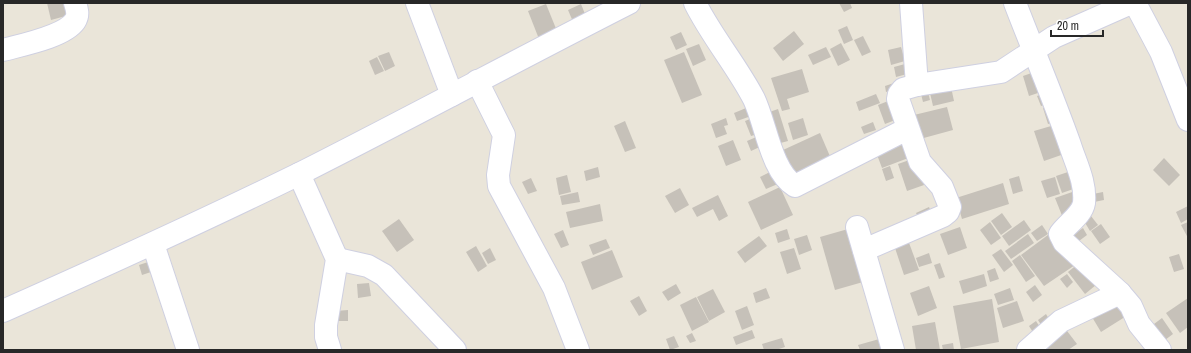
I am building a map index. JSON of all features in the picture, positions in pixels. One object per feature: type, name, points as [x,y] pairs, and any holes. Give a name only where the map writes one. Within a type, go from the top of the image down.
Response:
[{"type":"street","points":[[3,50],[48,37],[65,29],[75,22],[78,16],[75,3]]},
{"type":"street","points":[[417,3],[452,95]]},
{"type":"street","points":[[3,311],[153,244],[299,174],[452,95],[515,60],[629,3]]},
{"type":"street","points":[[911,3],[917,85]]},
{"type":"street","points":[[1015,3],[1082,174],[1084,204],[1079,214],[1065,226],[1060,234],[1064,242],[1120,293],[1131,306],[1139,324],[1160,350]]},
{"type":"street","points":[[864,250],[944,216],[950,207],[942,187],[920,162],[907,129],[898,99],[899,94],[903,90],[917,85],[1001,72],[1064,32],[1131,3]]},
{"type":"street","points":[[1135,3],[1161,52],[1188,120]]},
{"type":"street","points":[[703,6],[754,100],[769,144],[787,181],[796,186],[907,129]]},
{"type":"street","points":[[477,81],[504,135],[498,175],[499,186],[554,288],[578,350]]},
{"type":"street","points":[[299,174],[337,259],[326,325],[326,337],[330,350]]},
{"type":"street","points":[[857,227],[894,350]]},
{"type":"street","points":[[153,244],[188,350]]},
{"type":"street","points":[[337,259],[368,266],[384,275],[455,350]]},
{"type":"street","points":[[1028,350],[1061,321],[1120,293]]},
{"type":"building","points":[[47,3],[70,3],[73,14],[51,20]]},
{"type":"building","points":[[839,3],[850,3],[852,8],[844,12]]},
{"type":"building","points":[[546,4],[557,31],[539,39],[528,11]]},
{"type":"building","points":[[581,4],[587,19],[574,24],[568,10]]},
{"type":"building","points":[[847,26],[853,40],[844,44],[838,30]]},
{"type":"building","points":[[794,31],[804,44],[783,61],[773,48]]},
{"type":"building","points":[[681,32],[687,45],[676,50],[670,37]]},
{"type":"building","points":[[863,36],[871,52],[862,56],[854,40]]},
{"type":"building","points":[[841,43],[850,60],[838,66],[830,49]]},
{"type":"building","points":[[699,44],[706,60],[693,66],[686,49]]},
{"type":"building","points":[[826,47],[831,57],[813,65],[808,55]]},
{"type":"building","points":[[901,47],[905,61],[891,65],[888,50]]},
{"type":"building","points":[[389,52],[395,66],[385,71],[378,56]]},
{"type":"building","points":[[684,52],[702,95],[682,103],[664,60]]},
{"type":"building","points":[[377,57],[384,71],[375,75],[369,61]]},
{"type":"building","points":[[905,64],[907,74],[896,77],[894,67]]},
{"type":"building","points":[[802,69],[809,92],[787,99],[790,109],[782,111],[771,78]]},
{"type":"building","points":[[1040,70],[1047,90],[1029,96],[1023,76]]},
{"type":"building","points":[[894,83],[896,89],[886,92],[885,86]]},
{"type":"building","points":[[951,87],[954,101],[933,106],[930,93]]},
{"type":"building","points":[[928,92],[930,100],[923,102],[921,94]]},
{"type":"building","points":[[1047,92],[1051,103],[1041,106],[1037,96]]},
{"type":"building","points":[[876,94],[880,103],[859,111],[856,102]]},
{"type":"building","points":[[896,98],[903,117],[885,124],[878,105]]},
{"type":"building","points":[[1054,105],[1059,121],[1048,124],[1043,108]]},
{"type":"building","points":[[751,106],[754,115],[737,121],[734,113]]},
{"type":"building","points":[[947,107],[953,130],[920,139],[914,115]]},
{"type":"building","points":[[778,109],[788,141],[773,145],[764,114]]},
{"type":"building","points":[[755,117],[761,133],[751,136],[745,121]]},
{"type":"building","points":[[726,118],[728,125],[724,126],[727,134],[716,138],[711,124]]},
{"type":"building","points":[[803,118],[808,135],[793,140],[788,123]]},
{"type":"building","points":[[625,121],[636,148],[625,152],[614,126]]},
{"type":"building","points":[[873,122],[876,130],[864,134],[861,127]]},
{"type":"building","points":[[1058,124],[1067,153],[1044,161],[1034,131]]},
{"type":"building","points":[[820,133],[832,161],[795,178],[783,150]]},
{"type":"building","points":[[761,135],[764,145],[751,151],[747,141]]},
{"type":"building","points":[[733,140],[741,160],[726,166],[718,146]]},
{"type":"building","points":[[906,141],[911,157],[882,168],[876,152]]},
{"type":"building","points":[[915,158],[924,185],[907,191],[898,164]]},
{"type":"building","points":[[1164,158],[1180,175],[1169,186],[1153,170]]},
{"type":"building","points":[[890,166],[894,178],[886,181],[882,169]]},
{"type":"building","points":[[598,167],[600,177],[586,181],[584,171]]},
{"type":"building","points":[[774,170],[780,183],[766,189],[760,177]]},
{"type":"building","points":[[1074,170],[1079,187],[1062,193],[1056,176]]},
{"type":"building","points":[[567,175],[571,192],[559,195],[556,178]]},
{"type":"building","points":[[1019,176],[1023,191],[1013,194],[1009,179]]},
{"type":"building","points":[[1055,177],[1060,194],[1047,198],[1041,181]]},
{"type":"building","points":[[531,178],[537,191],[528,194],[522,182]]},
{"type":"building","points":[[1003,183],[1009,204],[962,219],[956,198]]},
{"type":"building","points":[[780,187],[793,215],[761,230],[748,202]]},
{"type":"building","points":[[680,188],[689,205],[675,213],[665,196]]},
{"type":"building","points":[[1078,190],[1081,202],[1063,218],[1055,198]]},
{"type":"building","points":[[578,192],[580,202],[562,205],[560,196]]},
{"type":"building","points":[[1103,192],[1104,200],[1089,203],[1088,195]]},
{"type":"building","points":[[718,195],[728,216],[719,221],[713,209],[697,217],[692,208]]},
{"type":"building","points":[[600,204],[603,221],[570,228],[566,212]]},
{"type":"building","points":[[1188,206],[1188,219],[1181,223],[1176,212]]},
{"type":"building","points":[[929,207],[933,217],[921,223],[916,213]]},
{"type":"building","points":[[1002,213],[1012,227],[1001,235],[991,221]]},
{"type":"building","points":[[1091,216],[1098,225],[1090,231],[1084,221]]},
{"type":"building","points":[[399,219],[414,240],[397,252],[382,231]]},
{"type":"building","points":[[1024,220],[1031,230],[1009,246],[1002,236]]},
{"type":"building","points":[[990,222],[1001,238],[991,245],[980,230]]},
{"type":"building","points":[[1188,222],[1188,238],[1181,225]]},
{"type":"building","points":[[1101,224],[1110,237],[1100,244],[1091,231]]},
{"type":"building","points":[[1042,225],[1048,234],[1037,241],[1031,233]]},
{"type":"building","points":[[855,227],[870,280],[835,290],[820,237]]},
{"type":"building","points":[[960,227],[967,248],[948,255],[940,234]]},
{"type":"building","points":[[1083,228],[1087,235],[1075,244],[1070,237]]},
{"type":"building","points":[[787,229],[790,239],[778,243],[775,233]]},
{"type":"building","points":[[563,230],[569,245],[561,248],[554,234]]},
{"type":"building","points":[[1052,232],[1075,265],[1044,286],[1021,255]]},
{"type":"building","points":[[1028,234],[1034,243],[1011,259],[1005,251]]},
{"type":"building","points":[[807,235],[812,250],[799,255],[794,239]]},
{"type":"building","points":[[759,236],[767,246],[745,263],[737,252]]},
{"type":"building","points":[[606,239],[610,248],[593,255],[589,245]]},
{"type":"building","points":[[908,240],[919,270],[904,275],[894,245]]},
{"type":"building","points":[[476,246],[487,266],[478,272],[466,252]]},
{"type":"building","points":[[490,248],[496,260],[488,264],[482,253]]},
{"type":"building","points":[[794,248],[801,269],[787,274],[780,252]]},
{"type":"building","points":[[1001,249],[1013,265],[1004,272],[992,255]]},
{"type":"building","points":[[612,250],[623,277],[592,290],[581,262]]},
{"type":"building","points":[[929,253],[932,263],[919,267],[916,258]]},
{"type":"building","points":[[1179,254],[1184,269],[1174,272],[1169,257]]},
{"type":"building","points":[[1020,255],[1035,276],[1026,282],[1012,261]]},
{"type":"building","points":[[151,261],[154,271],[142,275],[139,265]]},
{"type":"building","points":[[940,263],[945,277],[939,279],[934,265]]},
{"type":"building","points":[[1079,263],[1096,285],[1085,294],[1068,272]]},
{"type":"building","points":[[995,268],[999,279],[990,282],[987,271]]},
{"type":"building","points":[[984,274],[987,286],[963,294],[959,281]]},
{"type":"building","points":[[1067,274],[1073,282],[1067,288],[1060,279]]},
{"type":"building","points":[[369,283],[371,296],[358,298],[357,284]]},
{"type":"building","points":[[676,284],[681,293],[668,301],[662,292]]},
{"type":"building","points":[[1035,285],[1042,295],[1033,302],[1026,292]]},
{"type":"building","points":[[929,286],[937,308],[918,316],[910,293]]},
{"type":"building","points":[[766,288],[770,298],[756,303],[753,293]]},
{"type":"building","points":[[1010,288],[1014,300],[998,305],[994,294]]},
{"type":"building","points":[[713,289],[725,312],[709,321],[697,297]]},
{"type":"building","points":[[639,296],[647,311],[639,316],[630,301]]},
{"type":"building","points":[[696,297],[709,322],[692,331],[680,305]]},
{"type":"building","points":[[1188,298],[1188,327],[1180,333],[1166,313]]},
{"type":"building","points":[[992,299],[999,342],[961,349],[953,306]]},
{"type":"building","points":[[1017,301],[1024,321],[1003,328],[997,308]]},
{"type":"building","points":[[1119,301],[1128,315],[1101,332],[1092,317]]},
{"type":"building","points":[[747,306],[754,325],[742,330],[735,311]]},
{"type":"building","points":[[348,310],[348,321],[336,321],[336,311]]},
{"type":"building","points":[[1046,314],[1053,326],[1045,331],[1038,320]]},
{"type":"building","points":[[1162,318],[1173,334],[1161,343],[1150,327]]},
{"type":"building","points":[[1036,321],[1043,332],[1036,337],[1029,326]]},
{"type":"building","points":[[935,322],[940,350],[916,350],[912,326]]},
{"type":"building","points":[[1064,327],[1077,344],[1068,350],[1046,350],[1041,344]]},
{"type":"building","points":[[752,330],[755,338],[736,345],[733,337]]},
{"type":"building","points":[[692,333],[696,341],[690,343],[686,336]]},
{"type":"building","points":[[674,336],[679,347],[670,350],[666,339]]},
{"type":"building","points":[[890,336],[893,350],[860,350],[858,345]]},
{"type":"building","points":[[782,338],[785,347],[776,350],[764,350],[762,344]]},
{"type":"building","points":[[953,343],[954,350],[943,350],[942,345]]}]
